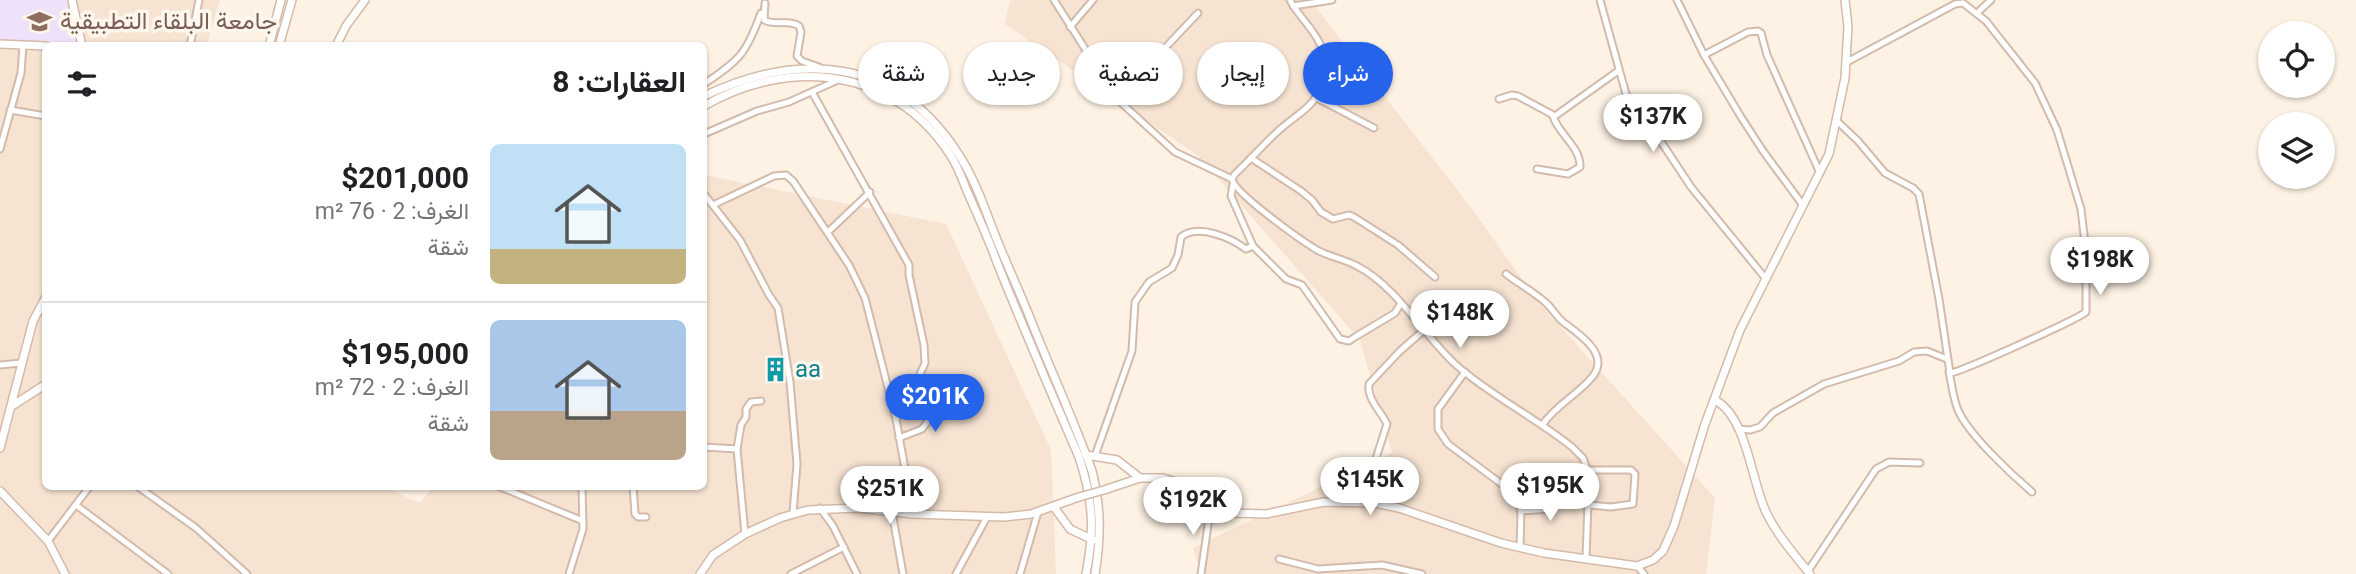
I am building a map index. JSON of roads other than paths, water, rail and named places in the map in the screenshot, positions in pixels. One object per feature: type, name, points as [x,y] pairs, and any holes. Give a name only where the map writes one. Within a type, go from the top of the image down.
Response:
[{"type":"street","points":[[72,0],[81,42]]},
{"type":"street","points":[[191,42],[200,0]]},
{"type":"street","points":[[270,42],[281,0]]},
{"type":"street","points":[[280,42],[292,0]]},
{"type":"street","points":[[338,42],[365,0]]},
{"type":"street","points":[[1054,0],[1080,42]]},
{"type":"street","points":[[1070,27],[1093,0]]},
{"type":"street","points":[[1292,3],[1332,0]]},
{"type":"street","points":[[1600,0],[1626,94],[1691,187],[1766,279]]},
{"type":"street","points":[[1677,0],[1704,55],[1763,152],[1802,204]]},
{"type":"street","points":[[700,574],[713,555],[745,534],[793,513],[820,508],[859,508],[913,514],[1013,517],[1038,512],[1140,478],[1157,477],[1176,482],[1212,504],[1233,513],[1266,514],[1324,502],[1363,502],[1389,506],[1501,543],[1544,553],[1637,566],[1653,560],[1665,548],[1740,330],[1829,154],[1847,62],[1848,16],[1845,0]]},
{"type":"street","points":[[1977,13],[1991,0]]},
{"type":"street","points":[[766,1],[764,20],[796,23],[801,32],[797,56],[819,68]]},
{"type":"street","points":[[707,82],[733,65],[745,52],[766,1]]},
{"type":"street","points":[[1292,3],[1318,42]]},
{"type":"street","points":[[1847,62],[1955,4],[1963,3],[1977,13],[2035,83],[2057,130],[2081,209],[2086,252],[2084,314],[1962,371],[1949,372]]},
{"type":"street","points":[[1171,42],[1199,13]]},
{"type":"street","points":[[274,30],[283,32]]},
{"type":"street","points":[[1704,55],[1748,32],[1761,33],[1767,55],[1820,173]]},
{"type":"street","points":[[0,44],[42,46]]},
{"type":"street","points":[[0,149],[21,73],[23,45]]},
{"type":"street","points":[[707,95],[762,75],[794,68],[844,71],[887,86],[914,104],[936,125],[957,151],[1015,280],[1086,454],[1098,494],[1101,533],[1095,574]]},
{"type":"street","points":[[1553,116],[1618,71]]},
{"type":"street","points":[[707,104],[746,87],[781,79],[811,76],[841,79],[867,85],[894,99],[915,115],[949,152],[1079,457],[1088,485],[1093,522],[1093,540],[1086,574]]},
{"type":"street","points":[[707,133],[841,79]]},
{"type":"street","points":[[812,92],[909,262],[909,275],[924,345],[924,370],[904,410],[895,419]]},
{"type":"street","points":[[1499,99],[1518,96],[1553,116],[1578,156],[1580,167],[1568,174],[1537,169]]},
{"type":"street","points":[[1124,105],[1178,154],[1233,182],[1278,222],[1318,251],[1364,270],[1401,303],[1465,372],[1543,424],[1572,447],[1583,458],[1588,470],[1586,558]]},
{"type":"street","points":[[1309,105],[1251,158],[1233,182],[1231,196],[1253,246],[1286,279],[1302,285],[1343,341],[1355,337],[1393,314],[1401,303]]},
{"type":"street","points":[[1330,105],[1374,128]]},
{"type":"street","points":[[10,110],[42,115]]},
{"type":"street","points":[[1837,121],[1885,173],[1919,194],[1939,299],[1949,372],[1960,415],[2003,467],[2032,492]]},
{"type":"street","points":[[1251,158],[1308,196],[1322,214],[1332,219],[1349,215],[1354,217],[1398,245],[1435,278]]},
{"type":"street","points":[[713,205],[774,176],[786,175],[828,232],[849,265],[865,298],[895,419],[913,514]]},
{"type":"street","points":[[828,232],[870,192]]},
{"type":"street","points":[[707,198],[746,249],[778,308],[790,382],[797,464],[793,513]]},
{"type":"street","points":[[1095,456],[1132,351],[1135,302],[1149,282],[1172,268],[1178,256],[1181,237],[1195,232],[1227,239],[1246,249],[1253,246]]},
{"type":"street","points":[[1506,274],[1544,301],[1559,318],[1583,337],[1598,357],[1593,376],[1559,405],[1543,424]]},
{"type":"street","points":[[0,448],[33,321],[42,304]]},
{"type":"street","points":[[1363,502],[1387,424],[1370,396],[1369,384],[1424,330]]},
{"type":"street","points":[[1738,429],[1760,427],[1773,413],[1824,384],[1899,361],[1914,352],[1927,351],[1947,359]]},
{"type":"street","points":[[0,365],[21,363]]},
{"type":"street","points":[[1465,372],[1438,409],[1438,429],[1448,444],[1510,489],[1517,499],[1521,511],[1520,547]]},
{"type":"street","points":[[12,407],[42,388]]},
{"type":"street","points":[[899,438],[922,429],[945,398],[953,394]]},
{"type":"street","points":[[1715,400],[1728,410],[1738,429],[1764,508],[1780,536],[1809,572],[1876,469],[1889,462],[1920,463]]},
{"type":"street","points":[[745,534],[737,449],[740,427],[746,417],[748,405],[752,401],[761,401]]},
{"type":"street","points":[[707,447],[737,449]]},
{"type":"street","points":[[1086,454],[1105,459],[1113,458],[1140,478]]},
{"type":"street","points":[[1093,476],[1105,459]]},
{"type":"street","points":[[1588,470],[1631,470],[1635,474],[1633,505],[1589,505]]},
{"type":"street","points":[[48,541],[87,490]]},
{"type":"street","points":[[143,490],[196,528],[247,574]]},
{"type":"street","points":[[508,490],[583,521]]},
{"type":"street","points":[[569,574],[582,537],[582,490]]},
{"type":"street","points":[[633,490],[635,514],[638,517],[646,517]]},
{"type":"street","points":[[0,491],[48,541],[65,574]]},
{"type":"street","points":[[1521,511],[1553,509],[1558,501]]},
{"type":"street","points":[[1200,574],[1212,504]]},
{"type":"street","points":[[76,505],[168,574]]},
{"type":"street","points":[[1054,507],[1066,525],[1093,540]]},
{"type":"street","points":[[820,508],[857,574]]},
{"type":"street","points":[[892,512],[903,574]]},
{"type":"street","points":[[1020,574],[1038,512]]},
{"type":"street","points":[[956,574],[988,517]]},
{"type":"street","points":[[1079,533],[1093,522]]},
{"type":"street","points":[[791,574],[844,547]]},
{"type":"street","points":[[1279,559],[1329,571],[1364,564],[1422,574]]},
{"type":"street","points":[[1364,564],[1364,574]]},
{"type":"street","points":[[1637,566],[1644,574]]},
{"type":"place","name":"جامعة البلقاء التطبيقية","points":[[40,21]]},
{"type":"place","name":"aa","points":[[775,369]]}]
